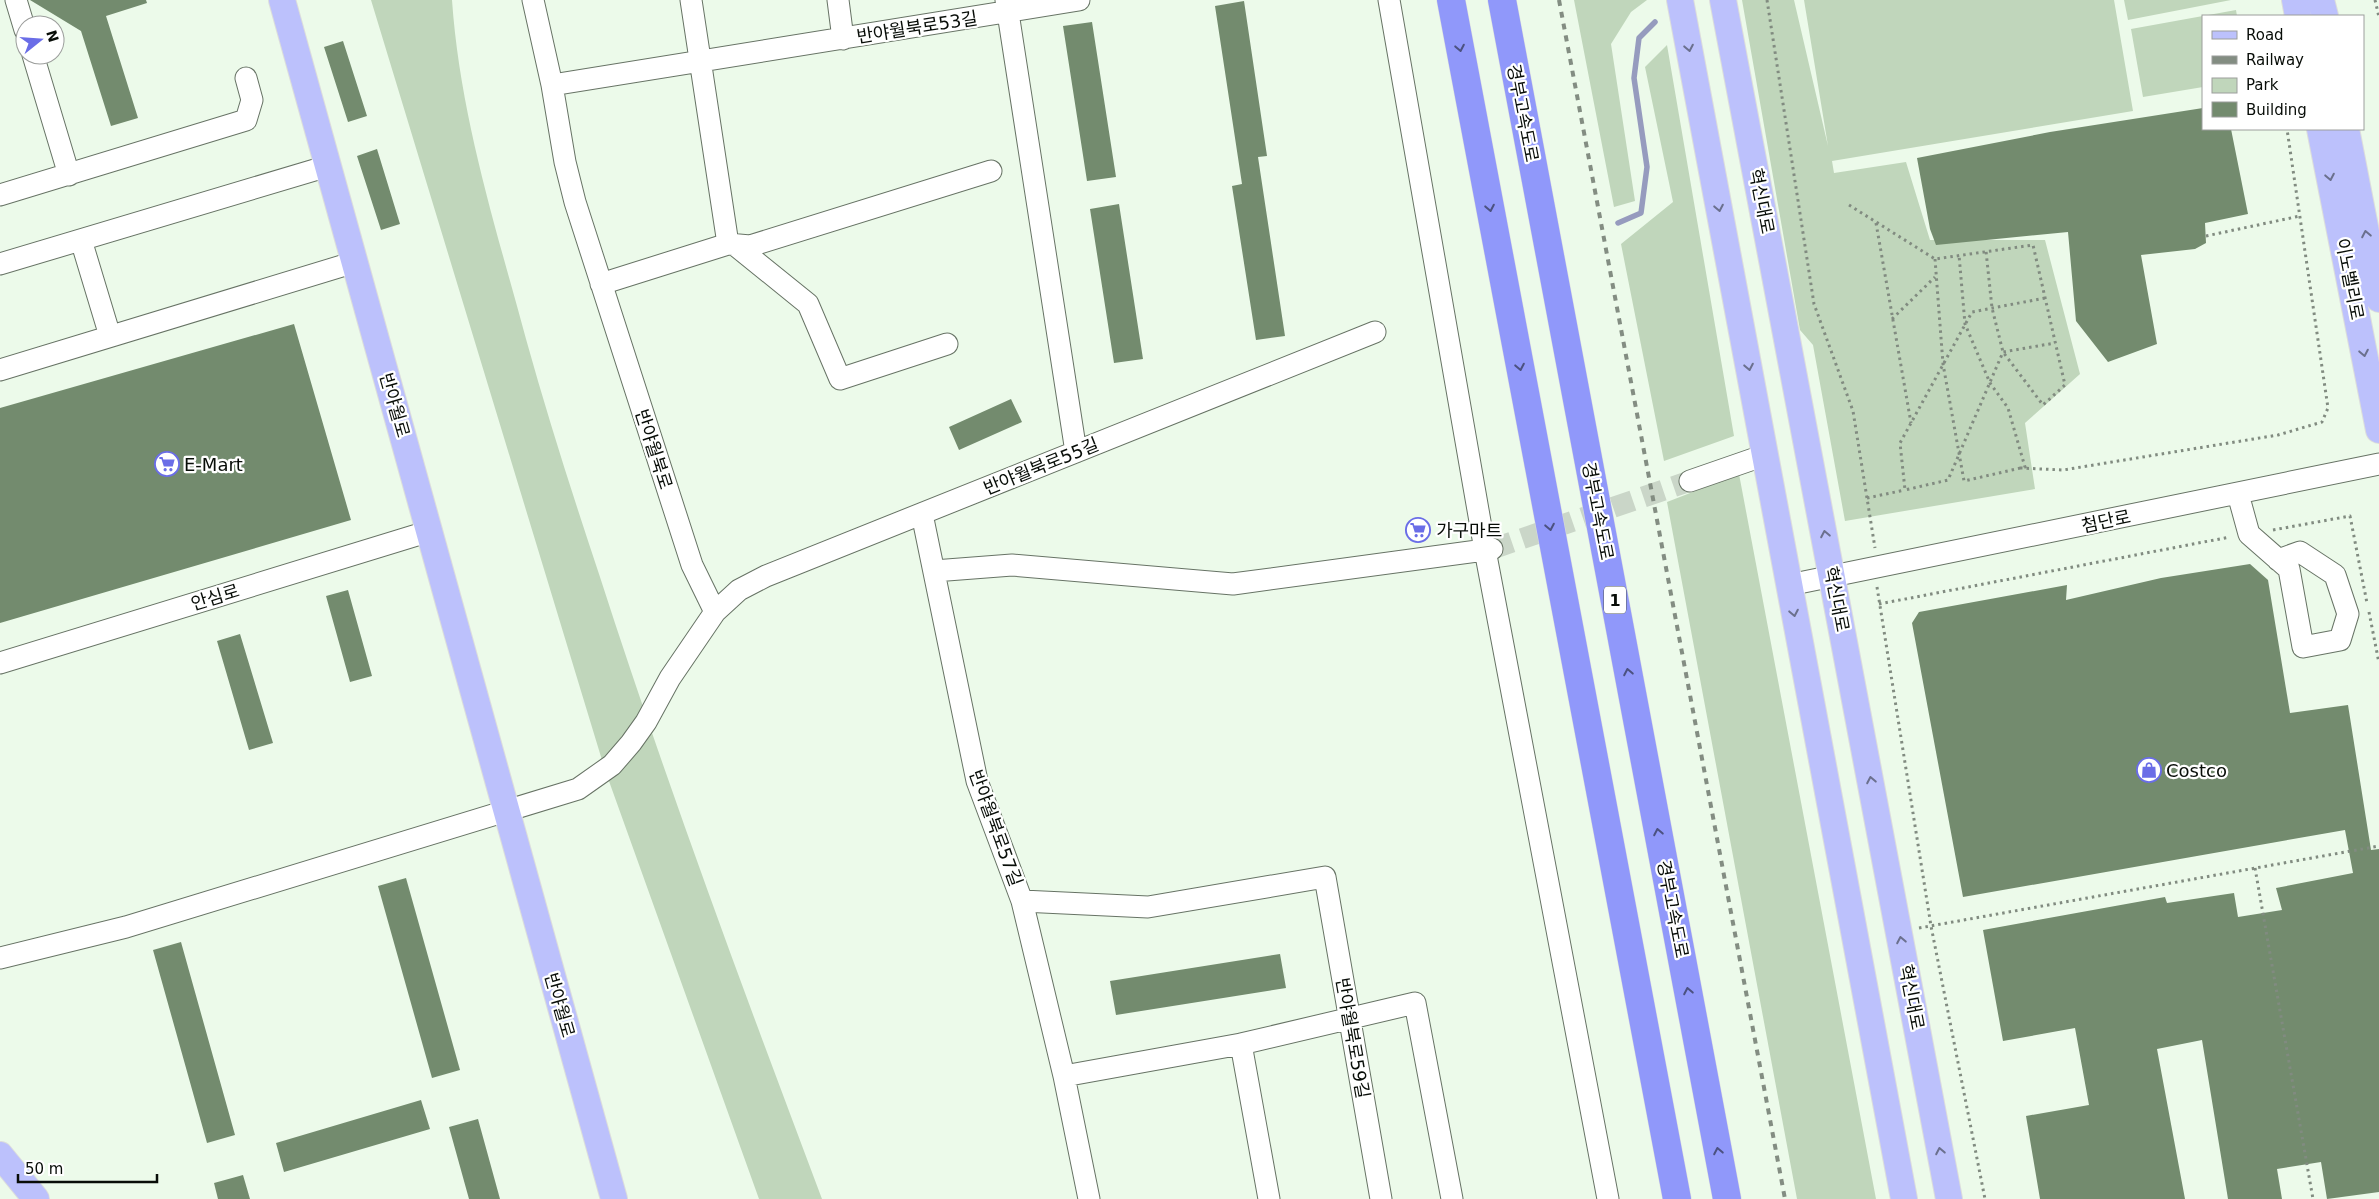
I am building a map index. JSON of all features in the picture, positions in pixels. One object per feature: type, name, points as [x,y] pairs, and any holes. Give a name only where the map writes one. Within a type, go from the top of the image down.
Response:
[{"type":"highway","points":[[1451,0],[1677,1199]]},
{"type":"highway","name":"경부고속도로","points":[[1502,0],[1727,1199]]},
{"type":"main road","name":"반야월로","points":[[282,0],[614,1199]]},
{"type":"main road","points":[[1680,0],[1904,1199]]},
{"type":"main road","name":"혁신대로","points":[[1723,0],[1949,1199]]},
{"type":"main road","points":[[2295,0],[2298,15]]},
{"type":"main road","points":[[2321,0],[2324,15]]},
{"type":"main road","name":"이노벨리로","points":[[2320,130],[2379,430]]},
{"type":"main road","points":[[2346,130],[2379,299]]},
{"type":"main road","points":[[0,1155],[36,1199]]},
{"type":"street","points":[[16,0],[20,15]]},
{"type":"street","name":"반야월북로","points":[[533,0],[573,194],[692,565],[715,612]]},
{"type":"street","points":[[691,0],[731,244],[808,304],[840,380],[947,344]]},
{"type":"street","name":"반야월북로53길","points":[[838,0],[843,39]]},
{"type":"street","name":"반야월북로53길","points":[[552,85],[843,39],[1007,6],[1079,0]]},
{"type":"street","points":[[1390,0],[1608,1199]]},
{"type":"street","points":[[1007,6],[1076,452]]},
{"type":"street","points":[[36,65],[68,175]]},
{"type":"street","points":[[0,195],[246,120],[252,100],[246,78]]},
{"type":"street","points":[[0,264],[328,166]]},
{"type":"street","points":[[601,284],[731,244],[750,246],[992,171]]},
{"type":"street","points":[[81,240],[110,336]]},
{"type":"street","points":[[0,370],[355,262]]},
{"type":"street","name":"반야월북로55길","points":[[715,612],[739,590],[766,576],[1375,332]]},
{"type":"street","points":[[1690,480],[1765,455]]},
{"type":"street","name":"첨단로","points":[[1789,584],[1833,577],[2379,464]]},
{"type":"street","points":[[2238,494],[2249,534],[2278,560]]},
{"type":"street","name":"반야월북로57길","points":[[922,514],[977,781],[1022,901],[1148,907],[1325,877]]},
{"type":"street","name":"안심로","points":[[0,663],[430,531]]},
{"type":"street","points":[[934,571],[1012,565],[1232,584],[1489,550]]},
{"type":"street","points":[[0,958],[126,927],[578,789],[612,765],[646,722],[670,678],[715,612]]},
{"type":"street","name":"반야월북로59길","points":[[1325,877],[1382,1199]]},
{"type":"street","points":[[1022,901],[1064,1076],[1089,1199]]},
{"type":"street","points":[[1064,1076],[1241,1044],[1415,1003],[1452,1199]]},
{"type":"street","points":[[1241,1044],[1269,1199]]},
{"type":"path","points":[[1767,0],[1814,304],[1853,411],[1877,562],[1879,604],[1932,926],[1985,1199]]},
{"type":"path","points":[[2375,0],[2379,17]]},
{"type":"path","points":[[2020,468],[2063,470],[2278,435],[2322,422],[2328,408],[2288,130]]},
{"type":"path","points":[[1848,205],[1934,259],[1986,251],[2033,245],[2065,385],[2043,405],[2004,352],[1992,308],[1986,251]]},
{"type":"path","points":[[2206,236],[2300,216]]},
{"type":"path","points":[[1876,222],[1911,423]]},
{"type":"path","points":[[1934,259],[1943,364],[1964,481],[2025,467],[2008,408],[1990,383],[1965,324],[1959,255]]},
{"type":"path","points":[[1892,319],[1936,277]]},
{"type":"path","points":[[1905,490],[1900,443],[1972,312],[2045,298]]},
{"type":"path","points":[[2004,352],[2055,343]]},
{"type":"path","points":[[1867,498],[1948,480],[2004,352]]},
{"type":"path","points":[[1879,604],[2350,516],[2379,663]]},
{"type":"path","points":[[1899,931],[2379,846]]},
{"type":"path","points":[[2255,868],[2313,1199]]},
{"type":"green space","points":[[371,0],[452,0],[456,43],[471,129],[492,214],[552,428],[625,653],[679,810],[822,1199],[759,1199],[605,770]]},
{"type":"green space","points":[[1574,0],[1647,0],[1631,12],[1611,44],[1635,201],[1614,207]]},
{"type":"green space","points":[[1742,0],[1794,0],[1828,146],[1804,0],[2114,0],[2133,111],[1832,161],[1834,173],[1906,162],[1930,240],[2045,240],[2080,374],[2025,423],[2035,489],[1845,521],[1813,345],[1800,330]]},
{"type":"green space","points":[[2124,0],[2231,0],[2128,20]]},
{"type":"green space","points":[[2236,10],[2237,15],[2208,15]]},
{"type":"green space","points":[[2202,16],[2202,87],[2143,97],[2131,29]]},
{"type":"green space","points":[[1667,45],[1734,436],[1664,461],[1621,244],[1673,202],[1645,67]]},
{"type":"green space","points":[[1739,474],[1876,1199],[1797,1199],[1667,502]]},
{"type":"building","points":[[30,0],[146,0],[147,3],[106,16],[138,118],[111,126],[81,31],[65,21],[65,15],[55,15]]},
{"type":"building","points":[[1244,1],[1267,156],[1258,157],[1285,336],[1256,340],[1232,186],[1242,184],[1215,6]]},
{"type":"building","points":[[1092,22],[1116,177],[1087,181],[1063,26]]},
{"type":"building","points":[[343,41],[367,116],[348,122],[324,47]]},
{"type":"building","points":[[2202,108],[2202,130],[2231,130],[2248,214],[2205,223],[2206,243],[2195,249],[2141,255],[2157,344],[2108,362],[2076,321],[2068,232],[1936,245],[1930,229],[1917,158],[2050,132]]},
{"type":"building","points":[[377,149],[400,224],[381,230],[357,156]]},
{"type":"building","points":[[1119,204],[1143,359],[1114,363],[1090,209]]},
{"type":"building","name":"E-Mart","points":[[294,324],[351,520],[0,623],[0,408]]},
{"type":"building","points":[[1011,399],[1022,422],[959,450],[949,427]]},
{"type":"building","points":[[2250,564],[2268,580],[2290,713],[2348,705],[2371,850],[2379,849],[2379,1192],[2327,1199],[2321,1162],[2277,1169],[2282,1199],[2228,1199],[2202,1040],[2157,1049],[2185,1199],[2040,1199],[2026,1116],[2089,1105],[2075,1028],[2003,1041],[1983,930],[2165,897],[2167,903],[2234,893],[2238,917],[2282,910],[2276,888],[2353,873],[2345,830],[1963,897],[1912,623],[1919,612],[2067,585],[2066,600],[2161,578]]},
{"type":"building","points":[[348,590],[372,676],[350,682],[326,596]]},
{"type":"building","points":[[240,634],[273,743],[249,750],[217,641]]},
{"type":"building","points":[[406,878],[460,1070],[432,1078],[378,886]]},
{"type":"building","points":[[181,942],[235,1135],[207,1143],[153,950]]},
{"type":"building","points":[[1280,954],[1286,988],[1116,1015],[1110,981]]},
{"type":"building","points":[[421,1100],[430,1129],[284,1172],[276,1143]]},
{"type":"building","points":[[478,1119],[500,1199],[469,1199],[449,1127]]},
{"type":"building","points":[[243,1175],[250,1199],[218,1199],[214,1183]]},
{"type":"waterway","points":[[1618,223],[1641,213],[1647,167],[1634,78],[1639,38],[1655,22]]},
{"type":"tunnel","points":[[1492,549],[1690,481]]},
{"type":"railway","points":[[1559,0],[1785,1199]]},
{"type":"place","name":"E-Mart","points":[[167,464]]},
{"type":"place","name":"가구마트","points":[[1418,530]]},
{"type":"place","name":"Costco","points":[[2149,770]]}]
